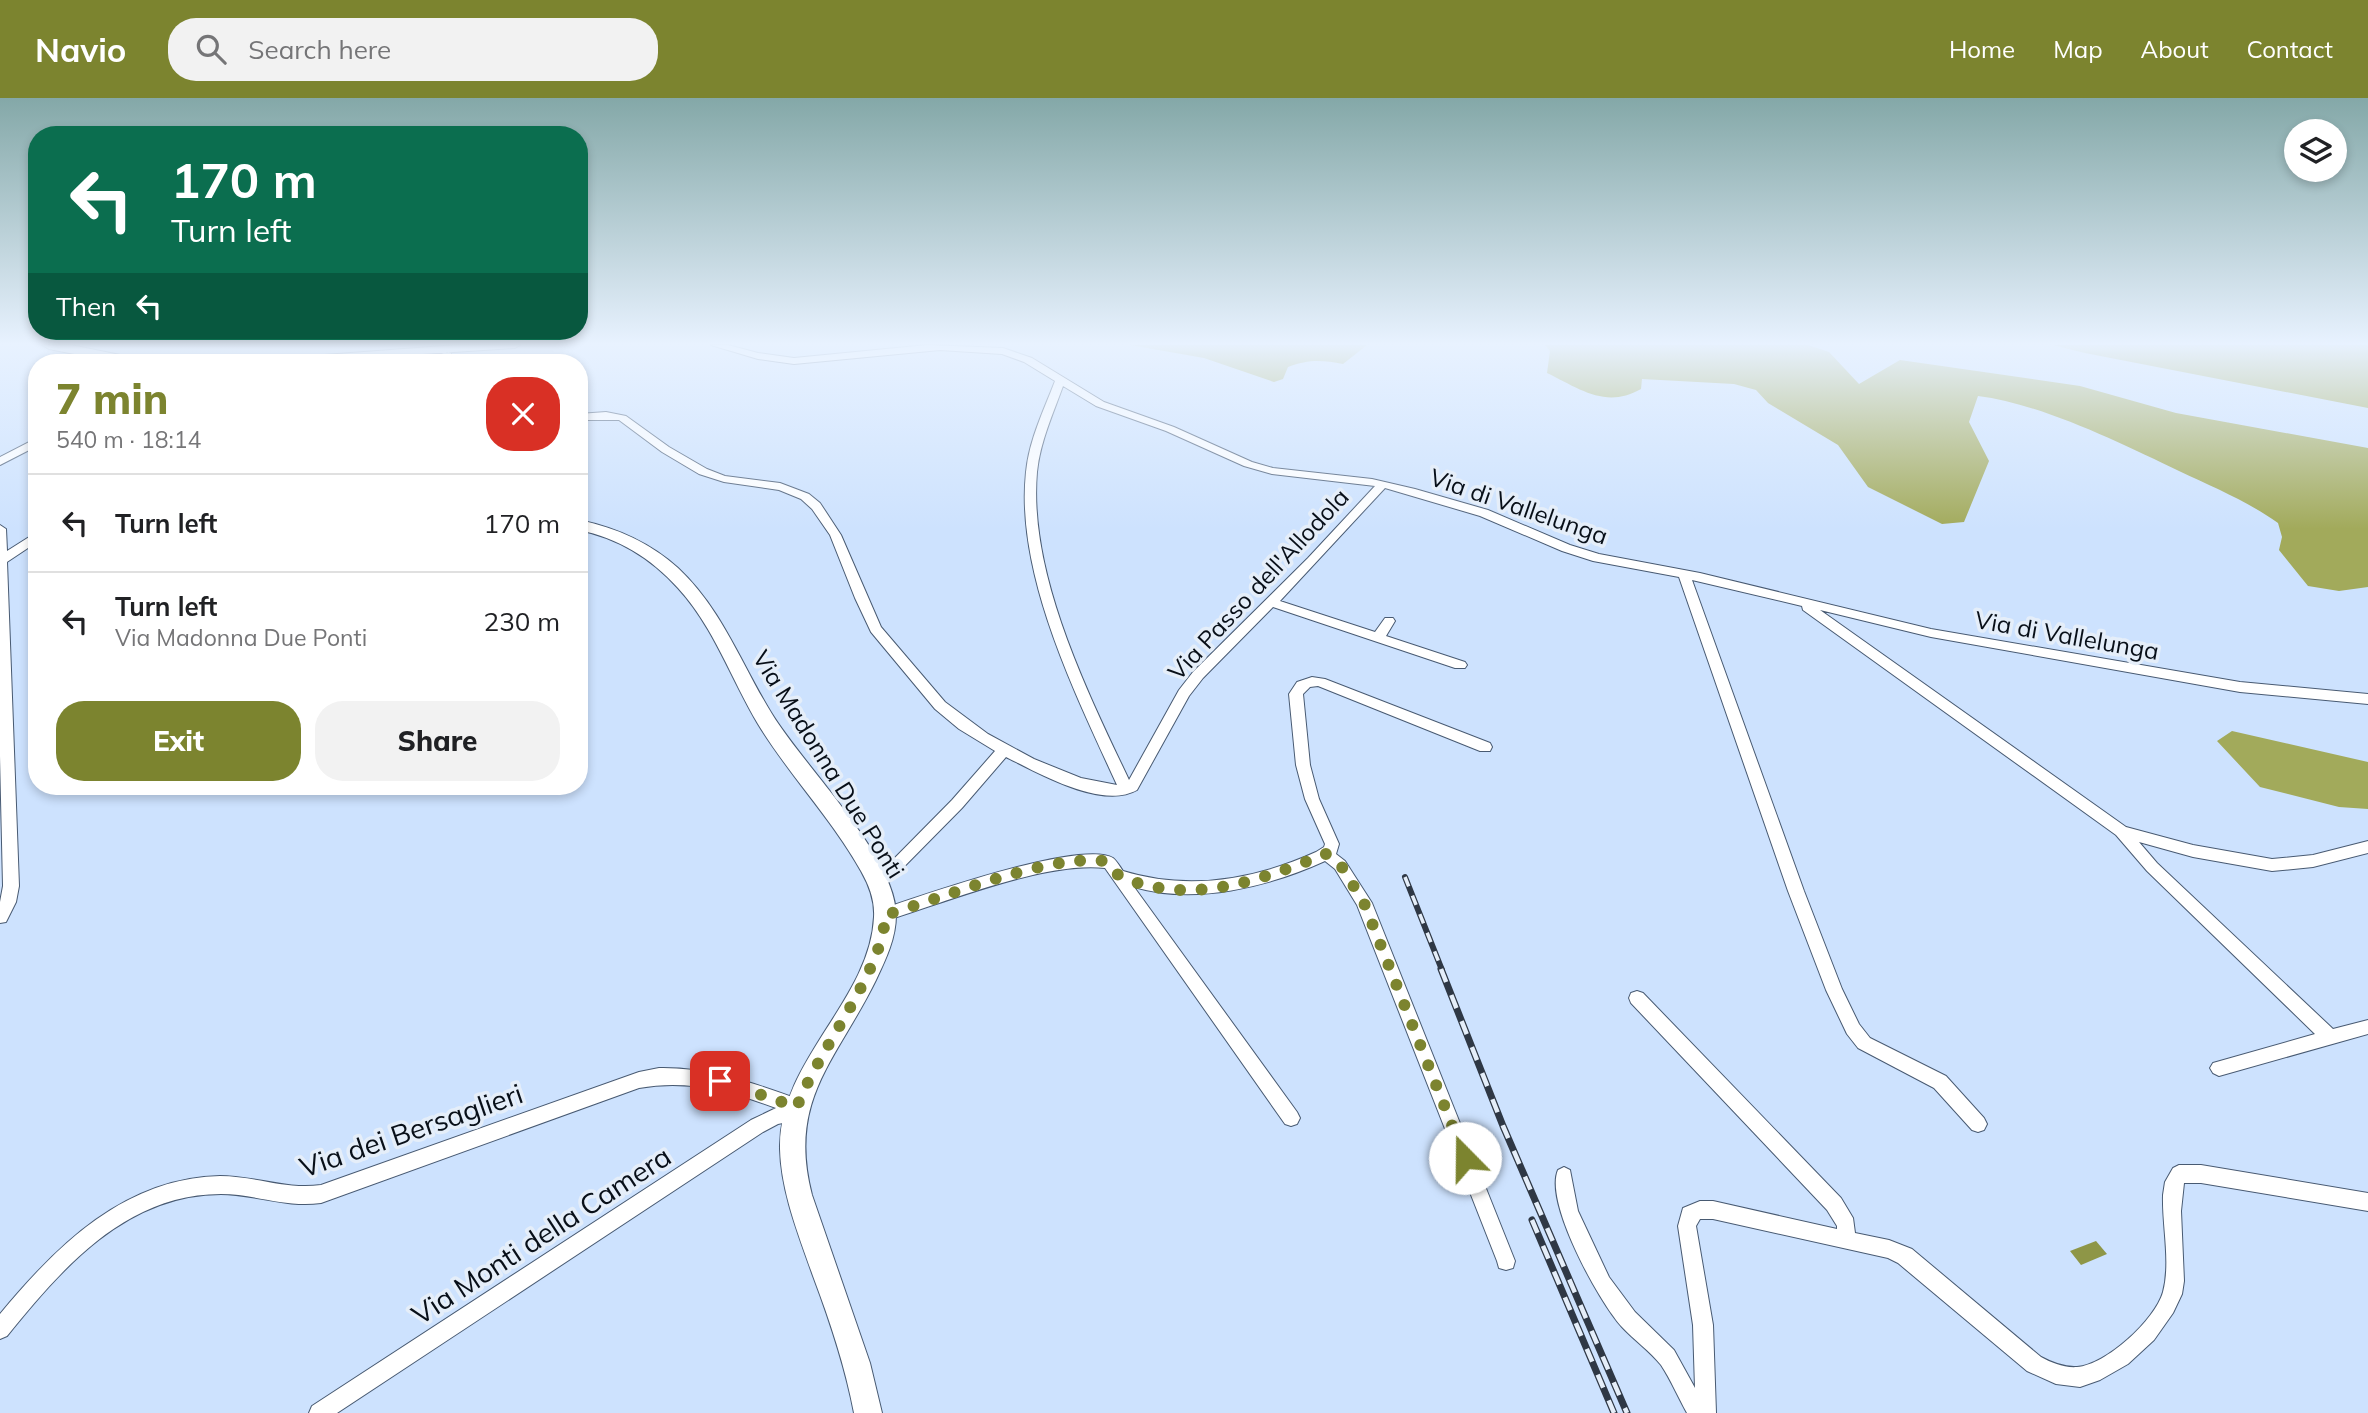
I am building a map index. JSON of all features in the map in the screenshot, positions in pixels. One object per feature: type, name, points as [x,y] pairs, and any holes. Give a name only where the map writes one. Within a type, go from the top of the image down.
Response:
[{"type":"main road","name":"Via Madonna Due Ponti","points":[[588,528],[612,533],[638,544],[688,589],[712,622],[765,720],[878,884],[885,915],[879,947],[813,1070],[797,1110],[792,1136],[794,1173],[818,1256],[857,1368],[867,1413]]},
{"type":"street","points":[[588,417],[623,418],[682,460],[707,473],[730,480],[789,489],[805,495],[818,508],[837,537],[869,617],[881,636],[942,708],[967,727],[1065,777],[1110,791],[1126,789],[1062,648],[1048,602],[1035,539],[1031,502],[1033,462],[1051,406]]},
{"type":"street","name":"Via di Vallelunga","points":[[1107,406],[1170,429],[1256,467],[1276,472],[1383,484],[1493,516],[1585,554],[1684,574],[1931,633],[2217,683],[2317,696],[2368,699]]},
{"type":"street","points":[[0,462],[28,447]]},
{"type":"street","name":"Via Passo dell'Allodola","points":[[1126,789],[1136,781],[1192,682],[1383,484]]},
{"type":"street","points":[[0,529],[10,886],[8,902],[0,917]]},
{"type":"street","points":[[1,560],[28,542]]},
{"type":"street","points":[[1684,574],[1801,903],[1834,990],[1853,1029],[1864,1043],[1940,1082],[1978,1124]]},
{"type":"street","points":[[1271,602],[1460,664]]},
{"type":"street","points":[[1800,602],[2121,831],[2157,872],[2330,1037]]},
{"type":"street","points":[[1378,638],[1390,621]]},
{"type":"street","points":[[1120,876],[1166,889],[1205,889],[1252,880],[1331,850],[1332,844],[1310,791],[1299,741],[1296,694],[1301,686],[1311,681],[1320,682],[1485,747]]},
{"type":"street","points":[[878,884],[957,804],[1005,748]]},
{"type":"street","points":[[2121,831],[2193,851],[2272,865],[2313,862],[2368,847]]},
{"type":"street","points":[[1326,854],[1340,864],[1364,903],[1506,1261]]},
{"type":"street","points":[[885,915],[1047,867],[1100,860],[1112,866],[1120,876],[1291,1118]]},
{"type":"street","points":[[1637,998],[1834,1204],[1846,1224],[1846,1240]]},
{"type":"street","points":[[2219,1068],[2368,1027]]},
{"type":"street","name":"Via dei Bersaglieri","points":[[0,1329],[26,1296],[90,1232],[134,1206],[172,1193],[217,1185],[294,1198],[321,1194],[639,1080],[666,1074],[701,1076],[797,1110]]},
{"type":"street","name":"Via Monti della Camera","points":[[319,1413],[757,1126],[776,1116],[797,1110]]},
{"type":"street","points":[[1706,1413],[1703,1325],[1686,1222],[1690,1214],[1699,1210],[1713,1210],[1889,1249],[1909,1258],[2034,1364],[2057,1375],[2078,1377],[2102,1368],[2127,1351],[2145,1335],[2166,1309],[2176,1275],[2171,1195],[2175,1178],[2179,1174],[2201,1174],[2368,1202]]},
{"type":"street","points":[[1564,1176],[1569,1212],[1602,1284],[1621,1311],[1667,1357],[1699,1413]]},
{"type":"shaded area","points":[[1774,406],[1974,406],[1969,422],[1989,461],[1964,522],[1942,524],[1868,487],[1838,445]]},
{"type":"shaded area","points":[[2026,406],[2152,406],[2368,448],[2368,587],[2339,591],[2308,586],[2279,550],[2282,537],[2278,523],[2266,515],[2230,495],[2106,437]]},
{"type":"shaded area","points":[[2232,731],[2368,762],[2368,809],[2339,807],[2260,787],[2217,741]]},
{"type":"shaded area","points":[[2096,1241],[2107,1254],[2081,1265],[2070,1251]]},
{"type":"railway","points":[[1405,877],[1442,970]]},
{"type":"railway","points":[[1441,969],[1503,1126],[1627,1413]]},
{"type":"railway","points":[[1532,1220],[1614,1413]]},
{"type":"route","points":[[720,1081],[797,1107],[813,1070],[879,947],[884,933],[885,915],[1026,872],[1072,863],[1100,860],[1109,863],[1120,876],[1146,885],[1190,890],[1238,884],[1326,854],[1340,864],[1364,903],[1465,1158]]}]
